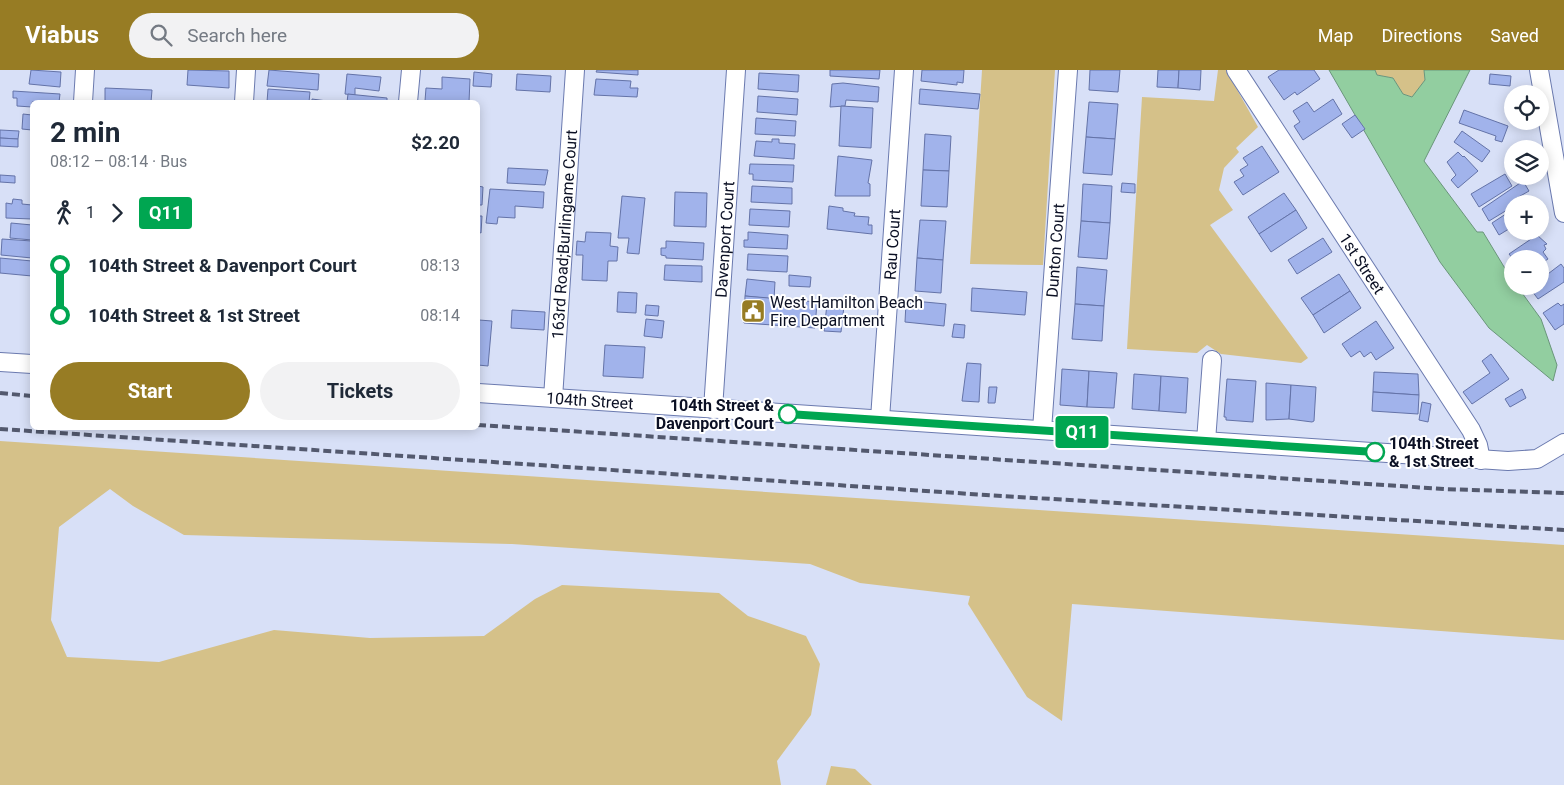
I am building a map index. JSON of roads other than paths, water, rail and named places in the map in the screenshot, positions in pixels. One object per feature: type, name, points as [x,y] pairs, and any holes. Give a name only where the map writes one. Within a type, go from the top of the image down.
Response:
[{"type":"street","points":[[83,100],[85,70]]},
{"type":"street","points":[[244,100],[246,70]]},
{"type":"street","points":[[408,100],[411,70]]},
{"type":"street","name":"163rd Road;Burlingame Court","points":[[553,398],[575,70]]},
{"type":"street","name":"Davenport Court","points":[[713,409],[736,70]]},
{"type":"street","name":"Rau Court","points":[[880,420],[904,70]]},
{"type":"street","name":"Dunton Court","points":[[1042,430],[1068,70]]},
{"type":"street","name":"1st Street","points":[[1236,70],[1471,430],[1478,445],[1481,460]]},
{"type":"street","points":[[1539,70],[1564,213]]},
{"type":"street","points":[[1206,440],[1212,360]]},
{"type":"street","points":[[0,362],[30,364]]},
{"type":"street","name":"104th Street","points":[[480,393],[1206,440],[1508,462],[1537,459],[1564,443]]},
{"type":"railway","points":[[0,393],[30,396]]},
{"type":"railway","points":[[480,425],[1444,489],[1564,493]]},
{"type":"railway","points":[[0,429],[986,495],[1564,530]]},
{"type":"place","name":"West Hamilton Beach Fire Department","points":[[753,311]]},
{"type":"place","name":"104th Street & Davenport Court","points":[[788,414]]},
{"type":"place","name":"104th Street & 1st Street","points":[[1375,452]]}]
